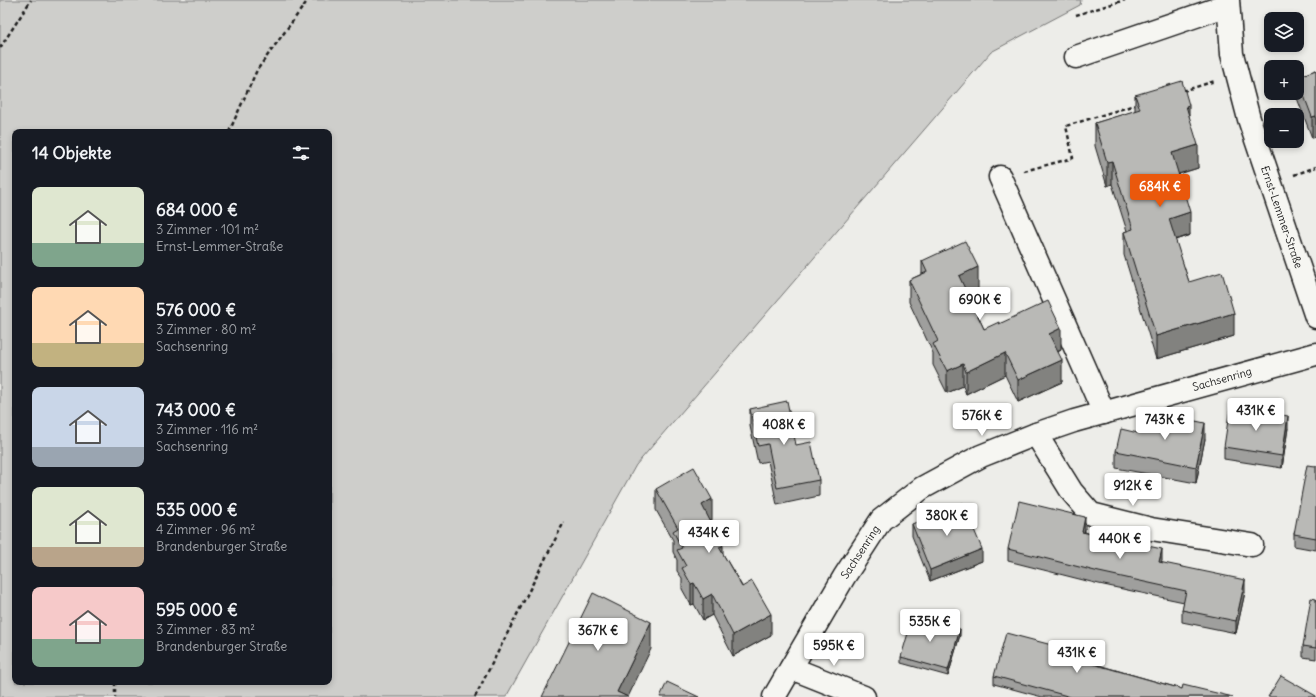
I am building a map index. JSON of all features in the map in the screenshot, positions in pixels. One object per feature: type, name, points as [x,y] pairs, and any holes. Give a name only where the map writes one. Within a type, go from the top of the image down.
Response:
[{"type":"street","points":[[1076,56],[1228,3]]},
{"type":"street","name":"Ernst-Lemmer-Straße","points":[[1228,3],[1232,54],[1249,119],[1316,316]]},
{"type":"street","points":[[1000,177],[1104,413]]},
{"type":"street","name":"Sachsenring","points":[[774,697],[844,577],[881,520],[922,488],[981,456],[1036,434],[1104,413],[1316,354]]},
{"type":"street","points":[[1036,434],[1072,492],[1091,514],[1151,529],[1252,545]]},
{"type":"street","points":[[792,668],[864,697]]},
{"type":"path","points":[[0,48],[31,0]]},
{"type":"path","points":[[230,129],[257,70],[308,0]]},
{"type":"path","points":[[1076,15],[1125,0]]},
{"type":"path","points":[[1178,92],[1237,74]]},
{"type":"path","points":[[1000,177],[1073,158],[1066,126],[1140,104]]},
{"type":"path","points":[[475,697],[564,522]]},
{"type":"path","points":[[115,685],[115,697]]},
{"type":"shaded area","points":[[0,0],[1081,0],[1080,5],[991,52],[636,465],[506,697],[0,697]]},
{"type":"building","points":[[1316,70],[1316,116],[1312,117],[1304,96],[1304,74]]},
{"type":"building","points":[[1182,81],[1189,105],[1186,106],[1198,145],[1172,153],[1190,212],[1169,219],[1189,282],[1222,272],[1234,313],[1156,336],[1124,232],[1133,229],[1112,161],[1107,162],[1095,123],[1140,109],[1135,95]]},
{"type":"building","points":[[965,241],[978,267],[959,276],[984,329],[999,322],[999,324],[1048,301],[1061,328],[1049,334],[1062,360],[1018,380],[1005,353],[966,372],[963,364],[947,371],[933,344],[938,341],[909,280],[927,272],[922,261]]},
{"type":"building","points":[[787,401],[796,445],[811,442],[819,480],[777,488],[768,444],[758,446],[750,409]]},
{"type":"building","points":[[1230,407],[1288,416],[1282,456],[1224,447]]},
{"type":"building","points":[[1162,414],[1205,423],[1196,467],[1116,451],[1121,429],[1138,433],[1140,421],[1160,424]]},
{"type":"building","points":[[1307,465],[1316,466],[1316,538],[1294,534]]},
{"type":"building","points":[[694,467],[712,499],[702,505],[723,546],[719,547],[742,587],[752,581],[771,614],[733,635],[712,594],[703,599],[694,583],[691,584],[682,568],[686,566],[677,550],[682,548],[673,531],[678,528],[656,489]]},
{"type":"building","points":[[1019,501],[1085,517],[1082,532],[1162,549],[1159,562],[1245,580],[1236,621],[1182,610],[1186,591],[1099,572],[1008,549]]},
{"type":"building","points":[[963,503],[982,549],[930,570],[912,524]]},
{"type":"building","points":[[593,593],[651,622],[617,692],[628,697],[542,697]]},
{"type":"building","points":[[1311,598],[1316,599],[1316,648],[1303,646]]},
{"type":"building","points":[[913,616],[960,629],[948,670],[901,657]]},
{"type":"building","points":[[1006,633],[1067,649],[1065,656],[1182,689],[1183,685],[1233,697],[1071,697],[994,676]]},
{"type":"building","points":[[1281,676],[1316,696],[1316,697],[1268,697]]},
{"type":"building","points":[[667,682],[699,697],[660,697]]}]
